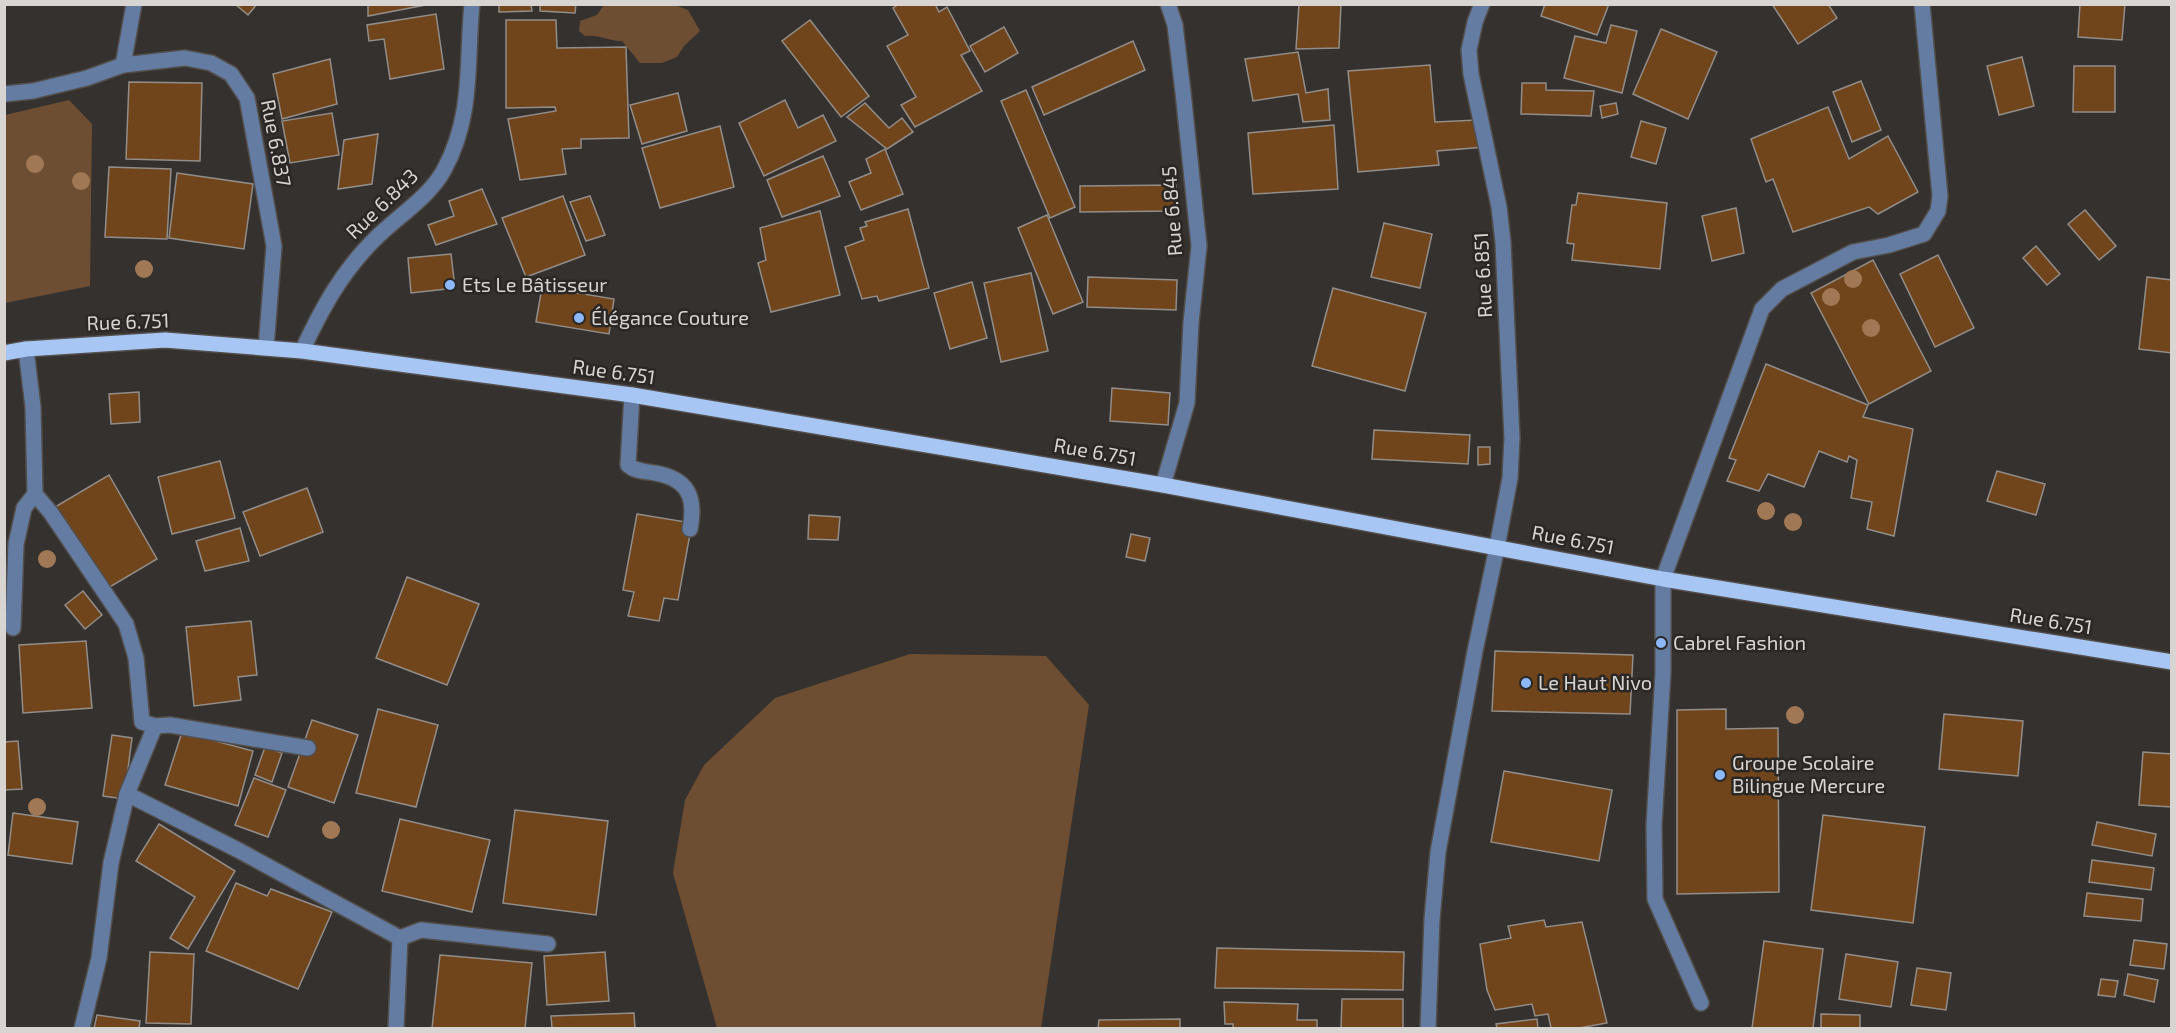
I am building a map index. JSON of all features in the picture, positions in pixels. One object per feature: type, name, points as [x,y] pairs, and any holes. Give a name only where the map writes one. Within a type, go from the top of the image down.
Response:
[{"type":"main road","name":"Rue 6.751","points":[[4,353],[26,349],[165,340],[302,351],[632,395],[1163,485],[1663,579],[2172,662]]},
{"type":"street","points":[[123,65],[134,4]]},
{"type":"street","name":"Rue 6.843","points":[[302,351],[315,321],[348,268],[375,239],[424,195],[443,171],[461,129],[468,93],[472,4]]},
{"type":"street","name":"Rue 6.845","points":[[1163,485],[1187,403],[1191,323],[1199,246],[1183,92],[1174,25],[1168,4]]},
{"type":"street","name":"Rue 6.851","points":[[1428,1029],[1432,919],[1438,852],[1510,478],[1512,438],[1503,242],[1499,207],[1471,74],[1469,51],[1475,22],[1482,4]]},
{"type":"street","points":[[1701,1003],[1655,899],[1654,825],[1663,673],[1663,579],[1762,309],[1782,289],[1853,252],[1889,245],[1924,234],[1938,211],[1940,196],[1922,4]]},
{"type":"street","name":"Rue 6.837","points":[[4,94],[33,91],[87,78],[123,65],[185,58],[211,63],[231,74],[247,98],[274,246],[266,348]]},
{"type":"street","points":[[26,349],[33,407],[35,494],[51,513],[126,624],[136,658],[142,722],[155,726],[170,724],[308,748]]},
{"type":"street","points":[[632,395],[628,465],[634,470],[674,478],[686,489],[692,501],[693,513],[690,529]]},
{"type":"street","points":[[13,628],[16,544],[24,508],[35,494]]},
{"type":"street","points":[[82,1029],[99,958],[111,863],[127,794],[155,726]]},
{"type":"street","points":[[127,794],[238,850],[400,938],[421,930],[549,945]]},
{"type":"street","points":[[396,1029],[400,938]]},
{"type":"shaded area","points":[[604,5],[675,5],[688,10],[700,31],[684,46],[677,57],[662,63],[640,63],[622,41],[585,36],[579,31],[580,21],[597,15]]},
{"type":"shaded area","points":[[69,100],[92,124],[90,286],[5,303],[5,115]]},
{"type":"shaded area","points":[[910,654],[1046,656],[1089,705],[1041,1028],[717,1028],[673,873],[685,800],[704,765],[775,698]]},
{"type":"building","points":[[235,4],[257,4],[248,15]]},
{"type":"building","points":[[368,4],[431,4],[368,16]]},
{"type":"building","points":[[499,4],[531,4],[532,11],[499,12]]},
{"type":"building","points":[[540,4],[576,4],[575,13],[540,11]]},
{"type":"building","points":[[899,4],[935,4],[939,12],[947,7],[970,51],[961,55],[982,91],[915,127],[901,105],[916,97],[887,46],[908,35],[893,8]]},
{"type":"building","points":[[1299,4],[1341,4],[1339,48],[1296,49]]},
{"type":"building","points":[[1545,4],[1609,4],[1597,35],[1541,16]]},
{"type":"building","points":[[1772,4],[1828,4],[1837,18],[1798,44]]},
{"type":"building","points":[[2080,4],[2125,4],[2122,40],[2078,37]]},
{"type":"building","points":[[436,14],[444,69],[390,79],[384,39],[369,41],[367,25]]},
{"type":"building","points":[[506,20],[556,20],[557,48],[626,47],[629,138],[581,139],[581,148],[562,149],[566,174],[520,180],[508,119],[556,111],[555,107],[506,108]]},
{"type":"building","points":[[810,20],[869,96],[841,117],[782,41]]},
{"type":"building","points":[[1611,25],[1637,31],[1622,93],[1564,78],[1575,36],[1606,43]]},
{"type":"building","points":[[1004,27],[1018,53],[985,72],[970,46]]},
{"type":"building","points":[[1661,29],[1717,52],[1688,119],[1633,94]]},
{"type":"building","points":[[1133,41],[1145,70],[1044,115],[1032,87]]},
{"type":"building","points":[[1298,52],[1306,93],[1328,89],[1330,120],[1303,122],[1298,94],[1253,101],[1245,59]]},
{"type":"building","points":[[2022,57],[2034,106],[1999,115],[1987,66]]},
{"type":"building","points":[[330,59],[337,104],[282,119],[273,74]]},
{"type":"building","points":[[1430,65],[1435,122],[1477,120],[1485,147],[1437,151],[1439,165],[1358,172],[1348,71]]},
{"type":"building","points":[[2074,66],[2115,66],[2115,112],[2073,112]]},
{"type":"building","points":[[1861,81],[1881,130],[1852,142],[1833,92]]},
{"type":"building","points":[[129,82],[202,83],[200,161],[126,159]]},
{"type":"building","points":[[1522,83],[1546,83],[1546,90],[1594,91],[1591,116],[1521,114]]},
{"type":"building","points":[[1026,90],[1075,207],[1050,218],[1001,101]]},
{"type":"building","points":[[678,93],[687,131],[642,144],[630,105]]},
{"type":"building","points":[[785,100],[798,128],[823,115],[836,141],[764,176],[739,123]]},
{"type":"building","points":[[865,103],[889,128],[902,118],[913,132],[887,149],[847,117]]},
{"type":"building","points":[[1616,103],[1618,114],[1602,118],[1600,106]]},
{"type":"building","points":[[1828,107],[1849,159],[1888,136],[1918,192],[1878,214],[1869,207],[1793,232],[1773,179],[1766,182],[1751,139]]},
{"type":"building","points":[[332,113],[339,155],[290,163],[282,121]]},
{"type":"building","points":[[1641,121],[1666,128],[1656,164],[1631,157]]},
{"type":"building","points":[[1334,125],[1338,189],[1253,194],[1248,133]]},
{"type":"building","points":[[720,126],[734,187],[660,208],[642,148]]},
{"type":"building","points":[[378,134],[372,184],[338,189],[344,140]]},
{"type":"building","points":[[885,149],[903,194],[861,210],[849,182],[871,173],[866,159]]},
{"type":"building","points":[[823,156],[840,196],[782,217],[767,180]]},
{"type":"building","points":[[109,167],[171,169],[167,239],[105,237]]},
{"type":"building","points":[[177,173],[253,184],[244,249],[169,238]]},
{"type":"building","points":[[1176,185],[1176,211],[1080,212],[1080,186]]},
{"type":"building","points":[[482,189],[497,224],[436,245],[428,225],[454,216],[449,201]]},
{"type":"building","points":[[1578,193],[1667,203],[1660,269],[1572,260],[1574,244],[1567,243],[1572,205],[1576,205]]},
{"type":"building","points":[[563,196],[585,255],[526,277],[502,218]]},
{"type":"building","points":[[590,196],[605,235],[586,241],[570,202]]},
{"type":"building","points":[[1736,208],[1744,253],[1712,261],[1702,216]]},
{"type":"building","points":[[908,209],[929,288],[879,301],[877,296],[862,299],[845,247],[864,240],[860,228],[867,226],[865,222]]},
{"type":"building","points":[[2085,210],[2116,246],[2099,260],[2068,224]]},
{"type":"building","points":[[820,211],[840,295],[771,312],[758,263],[766,260],[760,228]]},
{"type":"building","points":[[1047,215],[1083,302],[1053,314],[1018,228]]},
{"type":"building","points":[[1384,223],[1432,234],[1420,288],[1371,277]]},
{"type":"building","points":[[2036,246],[2060,274],[2047,285],[2023,258]]},
{"type":"building","points":[[451,254],[455,288],[411,293],[408,258]]},
{"type":"building","points":[[1938,255],[1974,328],[1935,347],[1900,274]]},
{"type":"building","points":[[1873,260],[1931,371],[1869,404],[1811,293]]},
{"type":"building","points":[[1031,273],[1048,351],[1001,362],[984,283]]},
{"type":"building","points":[[1088,277],[1177,280],[1176,310],[1087,307]]},
{"type":"building","points":[[2147,277],[2172,280],[2172,353],[2139,349]]},
{"type":"building","points":[[972,282],[987,338],[950,349],[934,293]]},
{"type":"building","points":[[542,287],[614,299],[609,334],[536,322]]},
{"type":"building","points":[[1333,288],[1426,313],[1405,391],[1312,366]]},
{"type":"building","points":[[1766,364],[1868,405],[1863,417],[1913,429],[1894,536],[1867,529],[1872,502],[1851,498],[1857,460],[1849,456],[1847,462],[1819,451],[1804,487],[1768,474],[1759,491],[1727,481],[1736,460],[1729,458]]},
{"type":"building","points":[[1112,388],[1170,393],[1168,425],[1110,421]]},
{"type":"building","points":[[139,392],[140,422],[111,424],[109,394]]},
{"type":"building","points":[[1374,430],[1470,435],[1468,464],[1372,459]]},
{"type":"building","points":[[1478,447],[1490,447],[1490,464],[1478,465]]},
{"type":"building","points":[[220,461],[235,518],[172,534],[158,477]]},
{"type":"building","points":[[1997,471],[2045,484],[2036,515],[1987,501]]},
{"type":"building","points":[[109,475],[157,559],[103,591],[55,507]]},
{"type":"building","points":[[307,488],[323,532],[260,556],[243,512]]},
{"type":"building","points":[[637,514],[692,523],[678,600],[664,598],[659,621],[628,616],[634,592],[623,590]]},
{"type":"building","points":[[809,515],[840,517],[838,540],[808,539]]},
{"type":"building","points":[[240,528],[249,561],[205,571],[196,541]]},
{"type":"building","points":[[1131,534],[1150,538],[1145,561],[1126,557]]},
{"type":"building","points":[[407,577],[479,604],[447,685],[376,658]]},
{"type":"building","points":[[83,591],[102,615],[85,629],[65,605]]},
{"type":"building","points":[[251,621],[257,675],[238,677],[241,700],[194,706],[186,627]]},
{"type":"building","points":[[86,641],[92,708],[23,713],[19,645]]},
{"type":"building","points":[[1495,651],[1633,655],[1630,714],[1492,711]]},
{"type":"building","points":[[378,709],[438,725],[416,807],[356,793]]},
{"type":"building","points":[[1726,709],[1726,729],[1778,728],[1779,892],[1677,894],[1677,710]]},
{"type":"building","points":[[1944,714],[2023,721],[2018,776],[1939,769]]},
{"type":"building","points":[[312,720],[358,735],[334,803],[288,787]]},
{"type":"building","points":[[182,732],[253,751],[238,806],[165,785]]},
{"type":"building","points":[[112,735],[132,738],[124,799],[103,796]]},
{"type":"building","points":[[18,741],[22,789],[4,790],[4,742]]},
{"type":"building","points":[[265,747],[282,753],[272,782],[255,775]]},
{"type":"building","points":[[2143,752],[2172,754],[2172,807],[2139,805]]},
{"type":"building","points":[[1504,771],[1612,790],[1599,861],[1491,842]]},
{"type":"building","points":[[254,778],[286,790],[268,837],[235,825]]},
{"type":"building","points":[[515,810],[608,821],[596,915],[503,903]]},
{"type":"building","points":[[13,813],[78,822],[72,864],[8,855]]},
{"type":"building","points":[[1823,815],[1925,827],[1913,923],[1811,910]]},
{"type":"building","points":[[400,819],[490,840],[472,912],[382,891]]},
{"type":"building","points":[[2097,822],[2156,834],[2152,856],[2092,845]]},
{"type":"building","points":[[159,824],[235,871],[188,949],[170,938],[195,897],[136,861]]},
{"type":"building","points":[[2092,860],[2154,868],[2151,890],[2089,882]]},
{"type":"building","points":[[236,883],[267,896],[271,889],[332,912],[298,989],[206,951]]},
{"type":"building","points":[[2087,893],[2143,899],[2141,921],[2084,916]]},
{"type":"building","points":[[1544,920],[1546,927],[1582,922],[1607,1023],[1579,1028],[1551,1028],[1548,1014],[1535,1016],[1532,1004],[1495,1010],[1487,990],[1480,944],[1511,938],[1508,926]]},
{"type":"building","points":[[2134,940],[2167,944],[2164,969],[2130,965]]},
{"type":"building","points":[[1764,941],[1823,949],[1813,1028],[1752,1028]]},
{"type":"building","points":[[1217,948],[1404,952],[1403,990],[1215,988]]},
{"type":"building","points":[[150,952],[194,954],[191,1024],[146,1023]]},
{"type":"building","points":[[605,952],[609,1001],[547,1005],[544,956]]},
{"type":"building","points":[[1846,954],[1898,962],[1891,1007],[1839,999]]},
{"type":"building","points":[[440,955],[532,963],[525,1028],[432,1028]]},
{"type":"building","points":[[1917,968],[1951,973],[1946,1010],[1911,1005]]},
{"type":"building","points":[[2128,974],[2158,980],[2154,1002],[2124,995]]},
{"type":"building","points":[[2101,979],[2118,981],[2115,997],[2098,995]]},
{"type":"building","points":[[1342,999],[1403,999],[1403,1028],[1341,1028]]},
{"type":"building","points":[[1224,1002],[1298,1004],[1297,1020],[1317,1020],[1317,1028],[1233,1028],[1233,1024],[1225,1024]]},
{"type":"building","points":[[634,1013],[635,1028],[552,1028],[551,1016]]},
{"type":"building","points":[[1821,1014],[1860,1015],[1860,1028],[1821,1028]]},
{"type":"building","points":[[97,1015],[140,1021],[139,1028],[94,1028]]},
{"type":"building","points":[[1180,1019],[1180,1028],[1098,1028],[1099,1020]]},
{"type":"building","points":[[1537,1019],[1538,1028],[1497,1028],[1496,1024]]},
{"type":"place","name":"Ets Le Bâtisseur","points":[[450,285]]},
{"type":"place","name":"Élégance Couture","points":[[579,318]]},
{"type":"place","name":"Cabrel Fashion","points":[[1661,643]]},
{"type":"place","name":"Le Haut Nivo","points":[[1526,683]]},
{"type":"place","name":"Groupe Scolaire Bilingue Mercure","points":[[1720,775]]}]
